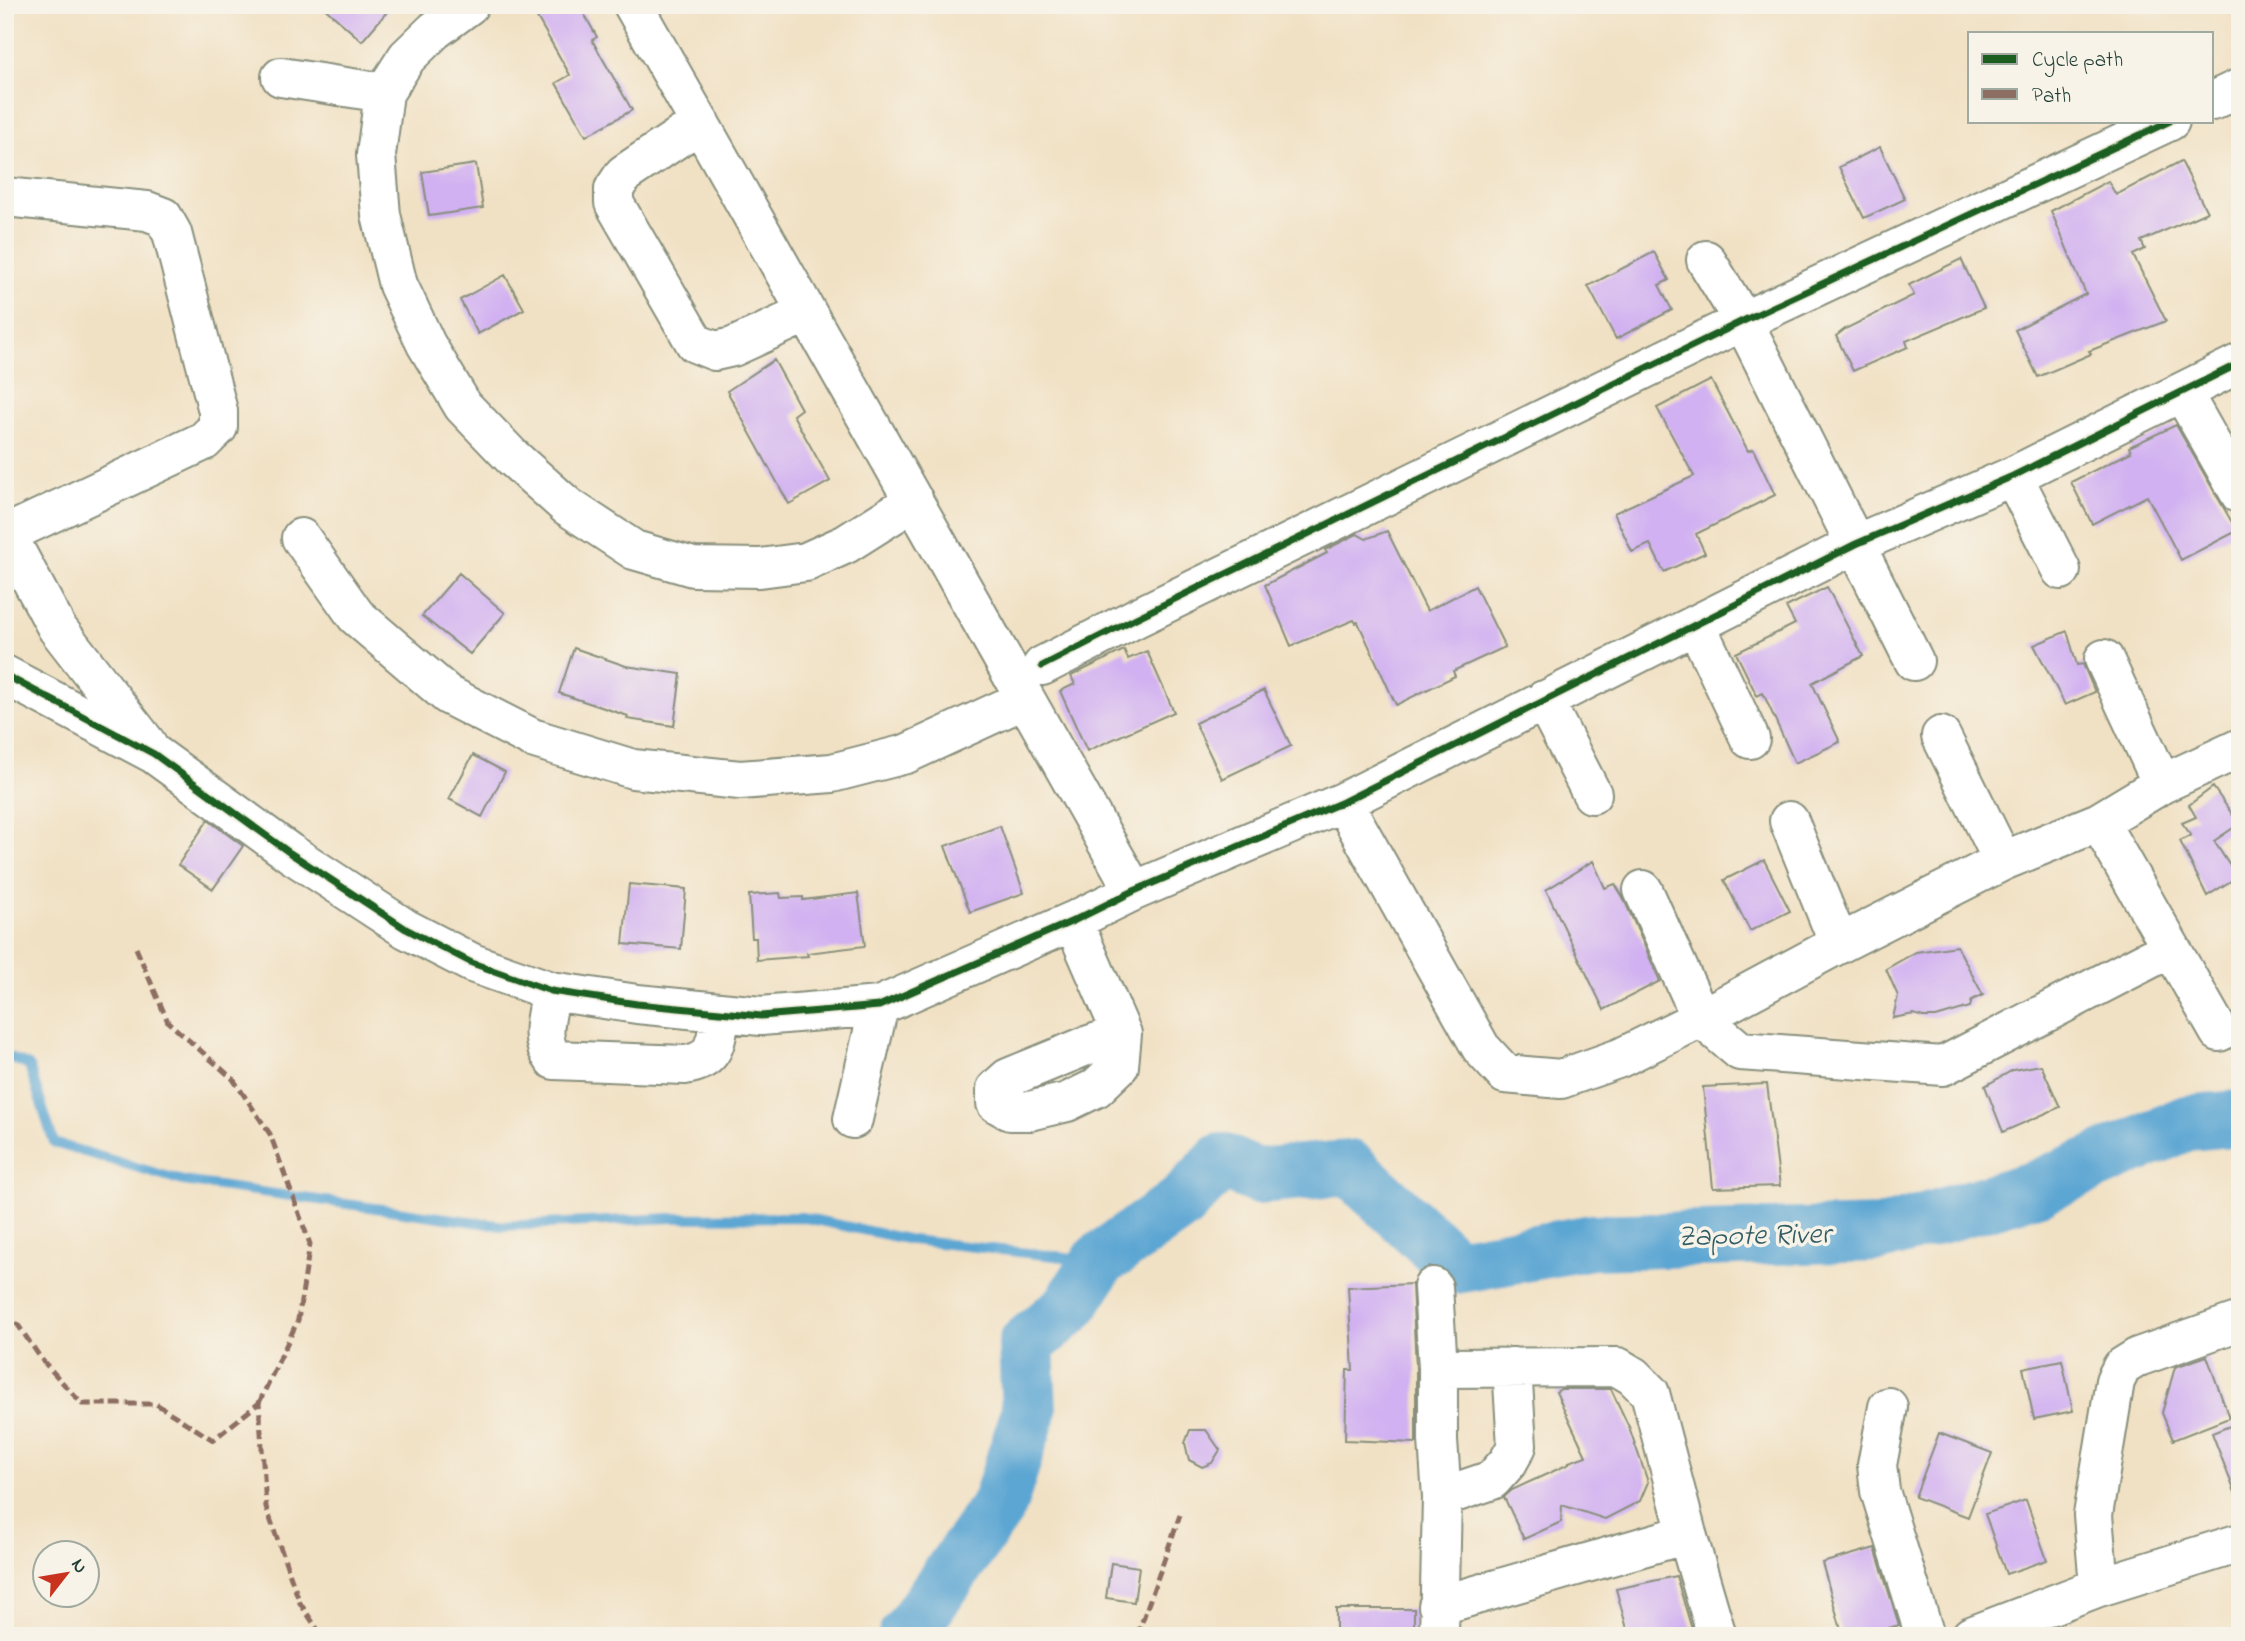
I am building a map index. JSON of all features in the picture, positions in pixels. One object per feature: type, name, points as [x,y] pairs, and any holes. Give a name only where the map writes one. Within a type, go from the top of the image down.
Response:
[{"type":"street","points":[[469,5],[435,30],[407,57],[384,93],[376,155],[381,215],[398,285],[426,344],[463,406],[512,457],[567,506],[635,550],[694,567],[760,568],[806,562],[846,544],[914,501]]},
{"type":"street","points":[[633,5],[1134,891]]},
{"type":"street","points":[[281,77],[384,93]]},
{"type":"street","points":[[2214,100],[2240,88]]},
{"type":"street","points":[[1042,666],[1148,611],[1743,321],[2168,122]]},
{"type":"street","points":[[700,123],[624,174],[614,189],[614,203],[695,343],[715,351],[733,347],[807,313]]},
{"type":"street","points":[[5,197],[147,211],[163,217],[172,233],[218,411],[218,427],[204,441],[6,533],[57,628],[154,754]]},
{"type":"street","points":[[1706,260],[1743,321],[1914,661]]},
{"type":"street","points":[[5,675],[154,754],[290,853],[406,929],[472,963],[551,991],[722,1013],[761,1016],[879,1006],[1073,921],[1134,891],[1343,802],[1856,544],[2013,476],[2240,363]]},
{"type":"street","points":[[2182,392],[2240,494]]},
{"type":"street","points":[[2013,476],[2061,570]]},
{"type":"street","points":[[301,538],[356,616],[447,695],[532,738],[633,769],[740,780],[832,774],[906,754],[1025,699]]},
{"type":"street","points":[[1696,625],[1750,738]]},
{"type":"street","points":[[2104,659],[2162,784]]},
{"type":"street","points":[[1544,701],[1592,794]]},
{"type":"street","points":[[1941,736],[2003,861]]},
{"type":"street","points":[[1343,802],[1481,1048],[1505,1074],[1561,1079],[1620,1058],[2003,861],[2099,822],[2162,784],[2240,748]]},
{"type":"street","points":[[1789,821],[1839,944]]},
{"type":"street","points":[[2099,822],[2219,1032]]},
{"type":"street","points":[[1643,890],[1701,1018],[1740,1051],[1943,1066],[2171,948]]},
{"type":"street","points":[[1073,921],[1122,1034]]},
{"type":"street","points":[[551,991],[544,1034],[545,1048],[554,1060],[685,1065],[700,1063],[711,1054],[722,1013]]},
{"type":"street","points":[[853,1119],[879,1006]]},
{"type":"street","points":[[1433,1287],[1442,1497],[1439,1621],[1687,1534]]},
{"type":"street","points":[[2099,1587],[2093,1516],[2115,1381],[2122,1367],[2138,1357],[2240,1321]]},
{"type":"street","points":[[1442,1497],[1492,1480],[1508,1462],[1517,1446],[1512,1367]]},
{"type":"street","points":[[1438,1368],[1618,1367],[1633,1376],[1650,1393],[1717,1636]]},
{"type":"street","points":[[1888,1407],[1877,1465],[1880,1491],[1925,1636]]},
{"type":"street","points":[[1971,1636],[2099,1587],[2240,1543]]},
{"type":"building","points":[[321,5],[393,5],[362,41]]},
{"type":"building","points":[[530,5],[579,5],[597,37],[592,40],[632,110],[586,136],[556,83],[570,75]]},
{"type":"building","points":[[1880,147],[1905,199],[1864,218],[1839,167]]},
{"type":"building","points":[[2181,161],[2207,212],[2141,241],[2145,249],[2133,255],[2166,321],[2089,351],[2091,354],[2038,377],[2015,330],[2086,294],[2051,211],[2108,181],[2116,195]]},
{"type":"building","points":[[476,164],[483,208],[429,216],[422,172]]},
{"type":"building","points":[[1654,252],[1669,280],[1659,285],[1672,310],[1616,339],[1588,286]]},
{"type":"building","points":[[1961,259],[1984,308],[1906,341],[1908,347],[1853,371],[1836,336],[1914,295],[1909,285]]},
{"type":"building","points":[[505,275],[524,309],[478,334],[460,300]]},
{"type":"building","points":[[774,360],[801,409],[793,415],[830,481],[789,504],[727,391]]},
{"type":"building","points":[[1711,380],[1748,451],[1753,449],[1775,495],[1696,534],[1705,553],[1664,572],[1650,544],[1632,552],[1614,513],[1694,476],[1657,408]]},
{"type":"building","points":[[2176,425],[2237,531],[2181,560],[2147,496],[2092,524],[2071,482],[2131,452],[2129,447]]},
{"type":"building","points":[[1387,531],[1427,611],[1475,586],[1505,647],[1453,671],[1455,676],[1396,705],[1358,622],[1354,620],[1291,646],[1265,585],[1357,534],[1366,539]]},
{"type":"building","points":[[459,573],[505,613],[470,654],[422,616]]},
{"type":"building","points":[[1827,587],[1863,656],[1812,683],[1840,742],[1795,763],[1763,693],[1757,696],[1736,653],[1795,624],[1786,607]]},
{"type":"building","points":[[2067,631],[2077,665],[2083,664],[2095,692],[2065,705],[2034,645]]},
{"type":"building","points":[[574,648],[626,666],[681,674],[674,726],[627,719],[628,716],[559,693]]},
{"type":"building","points":[[1124,650],[1128,659],[1147,651],[1174,712],[1087,751],[1060,691],[1075,684],[1071,676]]},
{"type":"building","points":[[1264,690],[1291,746],[1222,779],[1195,723]]},
{"type":"building","points":[[473,755],[505,772],[482,817],[449,799]]},
{"type":"building","points":[[2213,787],[2239,824],[2214,841],[2237,877],[2207,896],[2180,841],[2191,835],[2182,823],[2196,817],[2189,805]]},
{"type":"building","points":[[208,820],[243,846],[213,889],[178,865]]},
{"type":"building","points":[[1000,826],[1024,893],[970,912],[945,846]]},
{"type":"building","points":[[1764,860],[1790,911],[1750,931],[1724,880]]},
{"type":"building","points":[[1593,861],[1605,888],[1615,884],[1623,897],[1660,981],[1604,1010],[1546,890]]},
{"type":"building","points":[[629,884],[686,889],[681,949],[623,944]]},
{"type":"building","points":[[780,893],[781,898],[803,897],[803,900],[858,893],[865,946],[807,953],[808,956],[757,960],[756,938],[752,938],[749,895]]},
{"type":"building","points":[[1957,946],[1983,995],[1972,1000],[1970,1007],[1936,1017],[1914,1014],[1893,1018],[1898,996],[1886,969],[1916,952]]},
{"type":"building","points":[[2041,1065],[2060,1107],[2003,1132],[1985,1086],[2013,1070]]},
{"type":"building","points":[[1767,1084],[1780,1186],[1713,1188],[1703,1087]]},
{"type":"building","points":[[1412,1284],[1416,1443],[1345,1440],[1347,1370],[1353,1370],[1348,1287]]},
{"type":"building","points":[[2207,1356],[2229,1418],[2173,1440],[2162,1413],[2175,1367]]},
{"type":"building","points":[[2062,1360],[2073,1411],[2034,1419],[2023,1368]]},
{"type":"building","points":[[1561,1389],[1611,1389],[1629,1427],[1648,1482],[1640,1501],[1605,1519],[1562,1505],[1561,1522],[1524,1539],[1504,1497],[1512,1490],[1586,1456],[1556,1392]]},
{"type":"building","points":[[2240,1422],[2240,1499],[2238,1500],[2212,1433]]},
{"type":"building","points":[[1190,1430],[1206,1430],[1220,1450],[1212,1463],[1202,1467],[1189,1460],[1185,1443]]},
{"type":"building","points":[[1939,1433],[1992,1453],[1968,1517],[1915,1497]]},
{"type":"building","points":[[2026,1500],[2047,1560],[2006,1574],[1985,1514]]},
{"type":"building","points":[[1875,1548],[1899,1625],[1862,1636],[1843,1636],[1822,1563]]},
{"type":"building","points":[[1111,1563],[1139,1567],[1134,1602],[1106,1598]]},
{"type":"building","points":[[1676,1576],[1694,1636],[1629,1636],[1616,1589]]},
{"type":"building","points":[[1336,1609],[1414,1609],[1414,1636],[1336,1636]]},
{"type":"waterway","points":[[5,1055],[29,1066],[54,1143],[183,1181],[503,1226],[672,1218],[801,1217],[911,1240],[1099,1261]]},
{"type":"waterway","name":"Zapote River","points":[[906,1636],[999,1505],[1029,1412],[1026,1344],[1069,1308],[1099,1261],[1180,1204],[1222,1161],[1256,1176],[1350,1168],[1456,1266],[1592,1242],[1880,1234],[2039,1187],[2187,1123],[2240,1118]]},
{"type":"marked path","points":[[136,948],[168,1022],[233,1079],[270,1134],[310,1244],[298,1320],[259,1403]]},
{"type":"marked path","points":[[5,1312],[18,1325],[42,1360],[82,1404],[156,1404],[213,1440],[259,1403],[266,1507],[300,1603],[322,1636]]},
{"type":"marked path","points":[[1137,1636],[1180,1515]]},
{"type":"cycle path","points":[[1042,666],[1743,321],[2168,122]]},
{"type":"cycle path","points":[[5,675],[154,754],[290,853],[406,929],[472,963],[551,991],[637,1004],[761,1016],[879,1006],[1073,921],[1134,891],[1343,802],[1856,544],[2013,476],[2240,363]]}]
